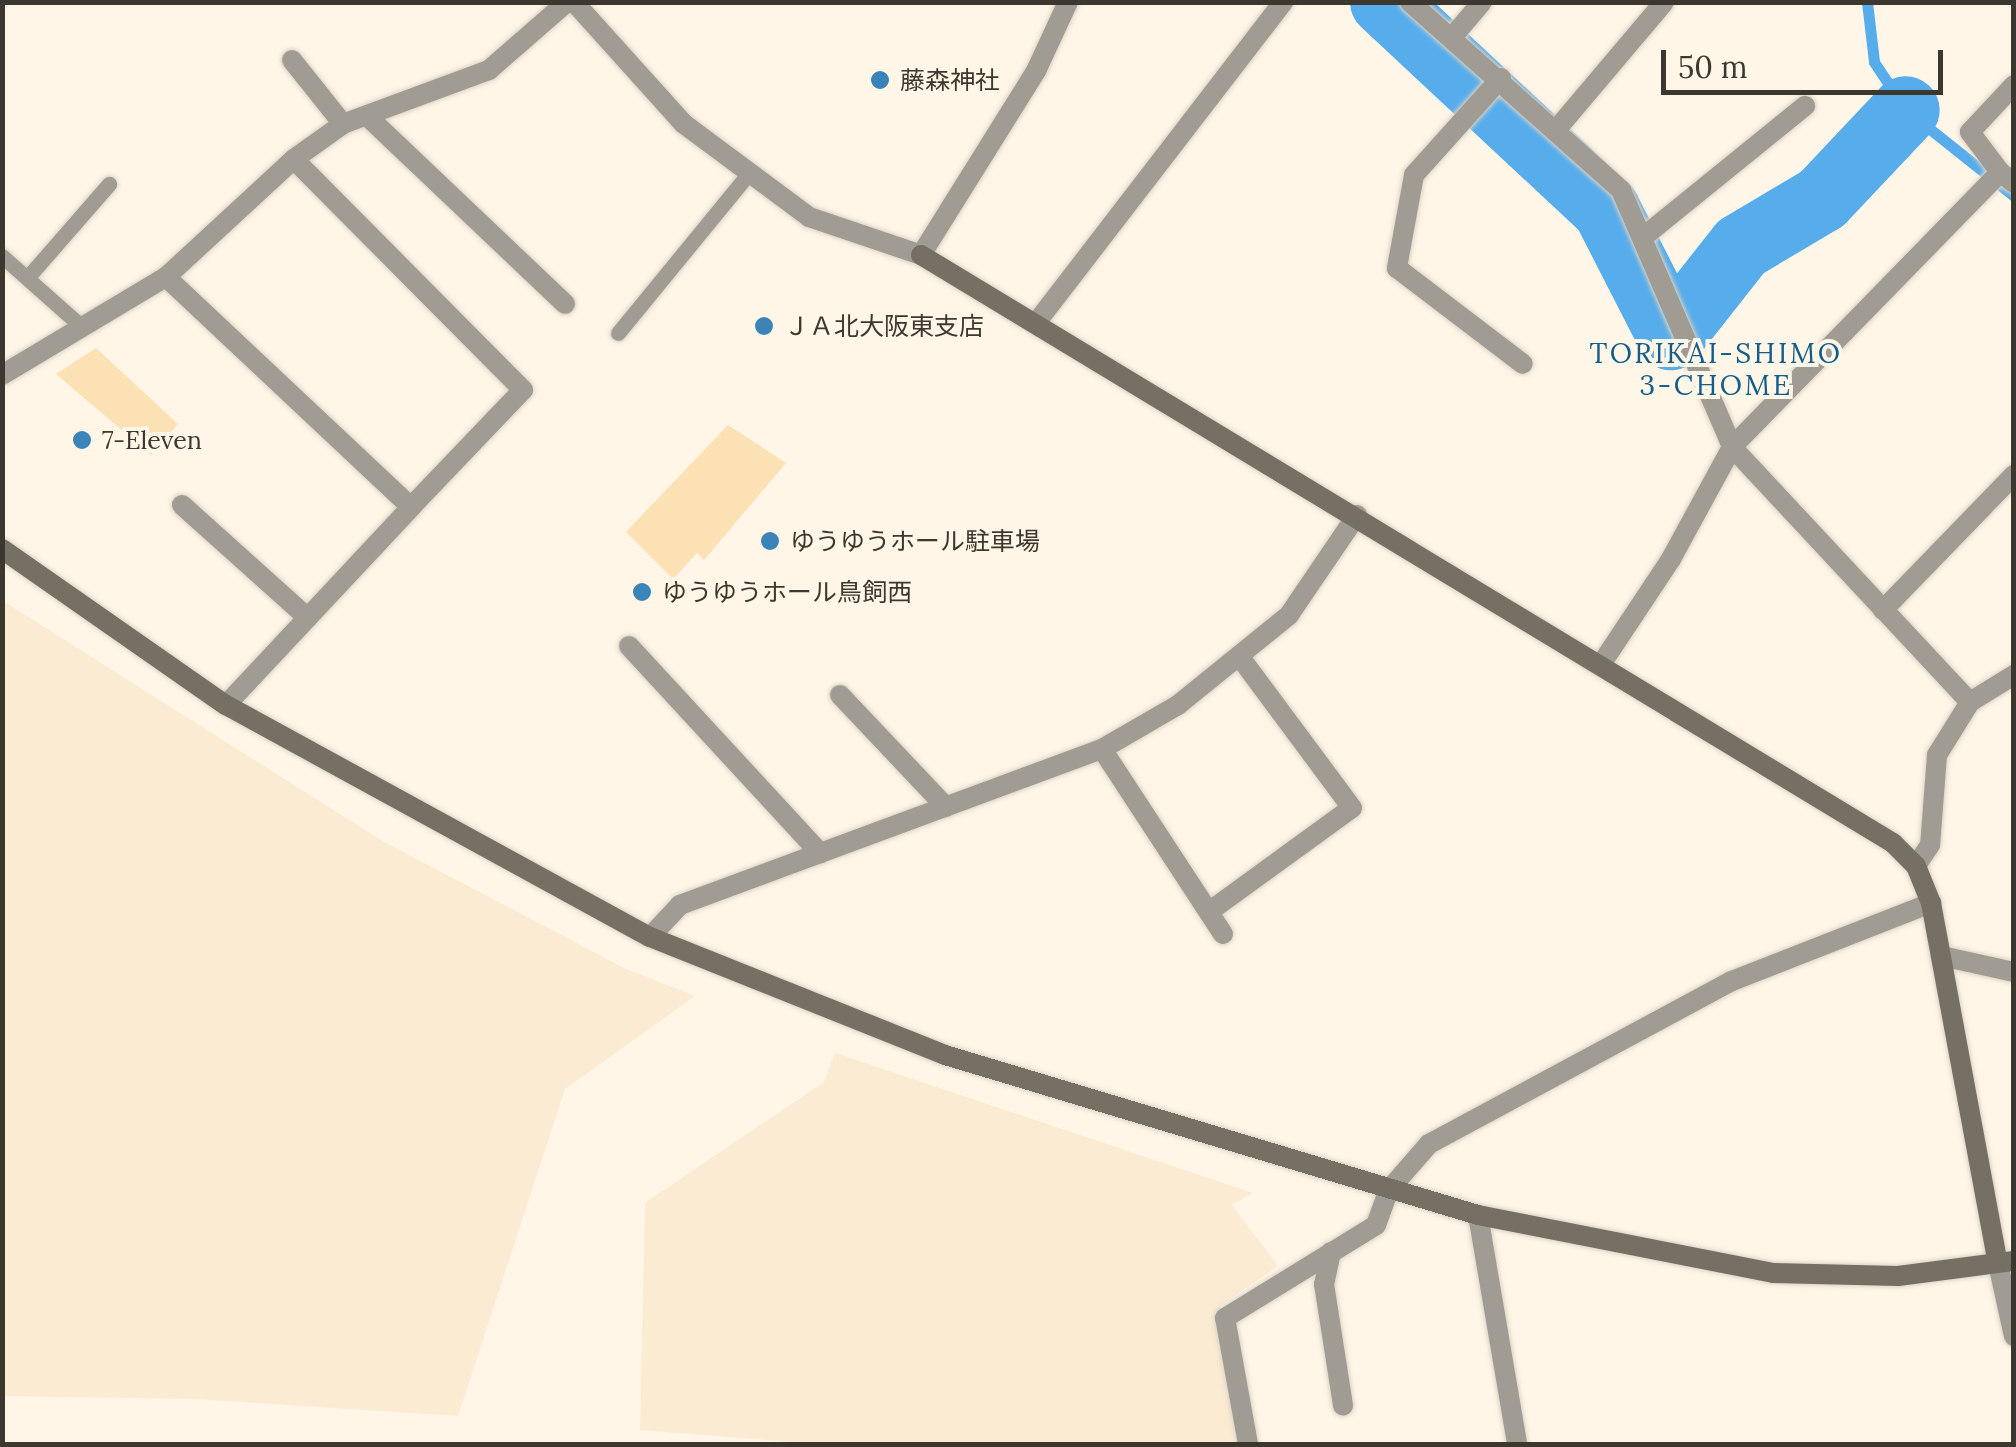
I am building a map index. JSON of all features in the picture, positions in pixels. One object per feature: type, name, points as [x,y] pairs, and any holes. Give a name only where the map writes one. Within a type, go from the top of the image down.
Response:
[{"type":"street","points":[[2,375],[166,278],[294,160],[343,124],[490,70],[570,2],[684,124],[809,217],[920,255],[1036,323],[1602,663],[1892,844],[1916,866],[1931,903],[2005,1260],[2014,1336]]},
{"type":"street","points":[[920,255],[1036,71],[1068,2]]},
{"type":"street","points":[[1036,323],[1283,2]]},
{"type":"street","points":[[1410,2],[1454,35],[1496,84],[1556,130],[1622,190],[1732,448],[1970,702]]},
{"type":"street","points":[[1454,35],[1482,2]]},
{"type":"street","points":[[1556,130],[1664,2]]},
{"type":"street","points":[[292,60],[343,124]]},
{"type":"street","points":[[1496,84],[1414,175],[1397,268],[1523,364]]},
{"type":"street","points":[[1602,663],[1671,559],[1732,448],[1999,179],[1970,132],[2014,85]]},
{"type":"street","points":[[1642,238],[1805,106]]},
{"type":"street","points":[[367,116],[565,304]]},
{"type":"street","points":[[226,705],[523,390],[294,160]]},
{"type":"street","points":[[166,278],[411,507]]},
{"type":"street","points":[[1884,610],[2014,476]]},
{"type":"street","points":[[182,505],[308,618]]},
{"type":"street","points":[[650,937],[680,906],[1102,749],[1178,705],[1289,615],[1357,515]]},
{"type":"street","points":[[2,549],[226,705],[650,937],[945,1055],[1478,1215],[1774,1274],[1898,1276],[2005,1260]]},
{"type":"street","points":[[629,646],[820,853]]},
{"type":"street","points":[[1210,911],[1352,808],[1239,656]]},
{"type":"street","points":[[1916,866],[1930,845],[1937,755],[1970,702],[2014,675]]},
{"type":"street","points":[[840,695],[946,807]]},
{"type":"street","points":[[1102,749],[1223,934]]},
{"type":"street","points":[[1248,1444],[1225,1318],[1376,1225],[1389,1190],[1429,1144],[1732,981],[1931,903]]},
{"type":"street","points":[[1941,956],[2014,972]]},
{"type":"street","points":[[1478,1215],[1517,1444]]},
{"type":"street","points":[[1332,1252],[1324,1284],[1344,1406]]},
{"type":"lane","points":[[618,333],[750,172]]},
{"type":"lane","points":[[27,278],[109,184]]},
{"type":"lane","points":[[2,256],[83,328]]},
{"type":"shaded area","points":[[96,348],[178,424],[151,455],[56,374]]},
{"type":"shaded area","points":[[728,425],[786,463],[704,560],[697,553],[673,579],[626,532]]},
{"type":"shaded area","points":[[3,601],[384,842],[626,969],[695,996],[565,1089],[458,1416],[194,1399],[3,1396]]},
{"type":"shaded area","points":[[835,1053],[1253,1193],[1232,1205],[1278,1266],[1220,1306],[1238,1444],[816,1444],[640,1430],[645,1203],[824,1082]]},
{"type":"waterway","points":[[1384,2],[1606,209],[1671,336],[1741,247],[1822,199],[1906,110]]},
{"type":"waterway","points":[[1867,2],[1874,62],[1906,110],[2014,196]]},
{"type":"place","name":"藤森神社","points":[[880,80]]},
{"type":"place","name":"ＪＡ北大阪東支店","points":[[764,326]]},
{"type":"place","name":"7-Eleven","points":[[82,440]]},
{"type":"place","name":"ゆうゆうホール駐車場","points":[[770,541]]},
{"type":"place","name":"ゆうゆうホール鳥飼西","points":[[642,592]]},
{"type":"district","name":"TORIKAI-SHIMO 3-CHOME","points":[[1716,369]]}]
